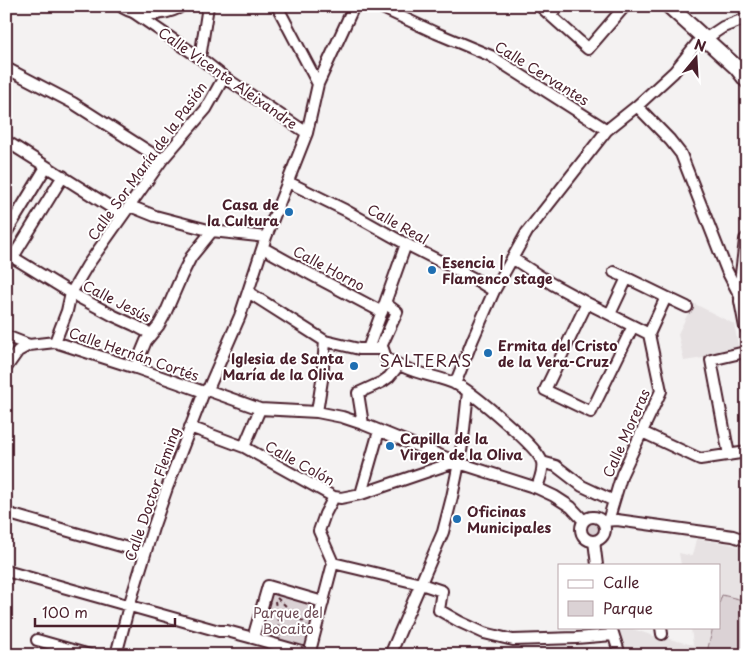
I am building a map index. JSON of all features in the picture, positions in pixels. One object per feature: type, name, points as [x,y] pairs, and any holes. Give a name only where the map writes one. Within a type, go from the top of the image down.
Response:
[{"type":"main road","points":[[127,8],[152,12],[178,6]]},
{"type":"main road","points":[[669,6],[736,67],[747,81]]},
{"type":"main road","points":[[747,240],[742,301],[747,327]]},
{"type":"street","points":[[200,58],[208,6]]},
{"type":"street","points":[[277,6],[318,84]]},
{"type":"street","name":"Calle Doctor Fleming","points":[[116,655],[145,552],[167,488],[190,428],[213,378],[248,292],[265,242],[308,133],[318,84],[354,6]]},
{"type":"street","name":"Calle Cervantes","points":[[378,6],[491,56],[607,130]]},
{"type":"street","points":[[540,6],[588,49],[625,6]]},
{"type":"street","points":[[550,15],[558,6]]},
{"type":"street","name":"Calle Vicente Aleixandre","points":[[127,8],[200,58],[224,77],[308,133]]},
{"type":"street","points":[[456,384],[494,291],[512,258],[528,232],[607,130],[638,106],[674,72],[704,38],[723,27],[747,18]]},
{"type":"street","points":[[6,68],[73,104],[162,160]]},
{"type":"street","name":"Calle Sor María de la Pasión","points":[[56,342],[71,293],[87,266],[162,160],[206,109],[224,77]]},
{"type":"street","points":[[638,106],[681,154],[727,271],[742,301]]},
{"type":"street","points":[[6,141],[123,215]]},
{"type":"street","points":[[6,233],[46,166]]},
{"type":"street","points":[[10,254],[63,176]]},
{"type":"street","name":"Calle Real","points":[[288,182],[345,210],[494,291]]},
{"type":"street","points":[[130,206],[156,216],[212,232],[265,242]]},
{"type":"street","points":[[136,368],[141,352],[151,334],[166,314],[191,257],[212,232]]},
{"type":"street","name":"Calle Horno","points":[[265,242],[312,276],[384,308]]},
{"type":"street","points":[[368,349],[406,244]]},
{"type":"street","name":"Calle Jesús","points":[[10,254],[71,293],[151,334]]},
{"type":"street","points":[[512,258],[552,284],[649,334],[666,297]]},
{"type":"street","points":[[614,272],[687,307]]},
{"type":"street","points":[[610,314],[627,278]]},
{"type":"street","points":[[248,292],[324,341],[359,349],[383,349],[386,358],[399,365],[456,384],[468,392],[529,443],[538,454],[542,462],[542,469],[537,488]]},
{"type":"street","points":[[587,303],[545,390],[591,412],[633,326]]},
{"type":"street","points":[[380,349],[397,312],[384,308]]},
{"type":"street","name":"Calle Moreras","points":[[605,521],[614,501],[622,474],[661,391],[649,334]]},
{"type":"street","points":[[6,336],[29,345]]},
{"type":"street","points":[[317,412],[322,380],[324,341]]},
{"type":"street","points":[[6,368],[18,351],[29,345],[56,342]]},
{"type":"street","name":"Calle Hernán Cortés","points":[[56,342],[260,409],[317,412],[363,424],[457,463],[537,488],[571,507],[584,521]]},
{"type":"street","points":[[729,455],[710,360],[745,352]]},
{"type":"street","points":[[363,424],[358,392],[382,382],[399,365]]},
{"type":"street","points":[[390,655],[443,532],[452,497],[468,392]]},
{"type":"street","points":[[244,447],[260,409]]},
{"type":"street","name":"Calle Colón","points":[[190,428],[244,447],[334,497],[341,498],[361,494],[457,463]]},
{"type":"street","points":[[361,494],[379,431]]},
{"type":"street","points":[[642,432],[700,459],[747,452]]},
{"type":"street","points":[[542,462],[556,466],[582,486],[614,501]]},
{"type":"street","points":[[6,571],[219,632],[227,631],[309,655],[333,563],[318,531],[334,497]]},
{"type":"street","points":[[6,513],[145,552]]},
{"type":"street","points":[[605,521],[605,531],[601,538],[594,541],[586,539],[582,532],[582,524],[591,517],[605,521],[617,520],[733,536],[747,541]]},
{"type":"street","points":[[594,541],[597,564]]},
{"type":"street","points":[[333,563],[442,591],[439,610],[460,622],[484,632],[513,640],[576,638],[612,631],[620,655]]},
{"type":"street","points":[[253,638],[268,586],[323,602]]},
{"type":"street","points":[[37,640],[90,655]]},
{"type":"path","points":[[282,646],[274,596],[315,633]]},
{"type":"shaded area","points":[[693,303],[734,324],[739,349],[684,361],[678,334]]},
{"type":"shaded area","points":[[696,539],[730,544],[747,549],[747,655],[711,655],[689,650],[687,655],[626,655],[616,628],[630,628],[693,645],[691,628],[720,628],[720,564],[681,564],[679,553],[692,556]]},
{"type":"green space","points":[[593,519],[600,522],[603,529],[600,536],[593,539],[586,536],[583,529],[586,522]]},
{"type":"green space","name":"Parque del Bocaito","points":[[268,586],[323,602],[309,654],[253,638]]},
{"type":"green space","points":[[722,595],[747,601],[747,655],[718,655],[707,652],[713,628],[720,628],[720,601]]},
{"type":"place","name":"Casa de la Cultura","points":[[289,212]]},
{"type":"place","name":"Esencia | Flamenco stage","points":[[432,270]]},
{"type":"place","name":"Ermita del Cristo de la Vera-Cruz","points":[[488,353]]},
{"type":"place","name":"Iglesia de Santa María de la Oliva","points":[[354,366]]},
{"type":"place","name":"Capilla de la Virgen de la Oliva","points":[[390,446]]},
{"type":"place","name":"Oficinas Municipales","points":[[457,519]]},
{"type":"district","name":"SALTERAS","points":[[426,360]]}]
